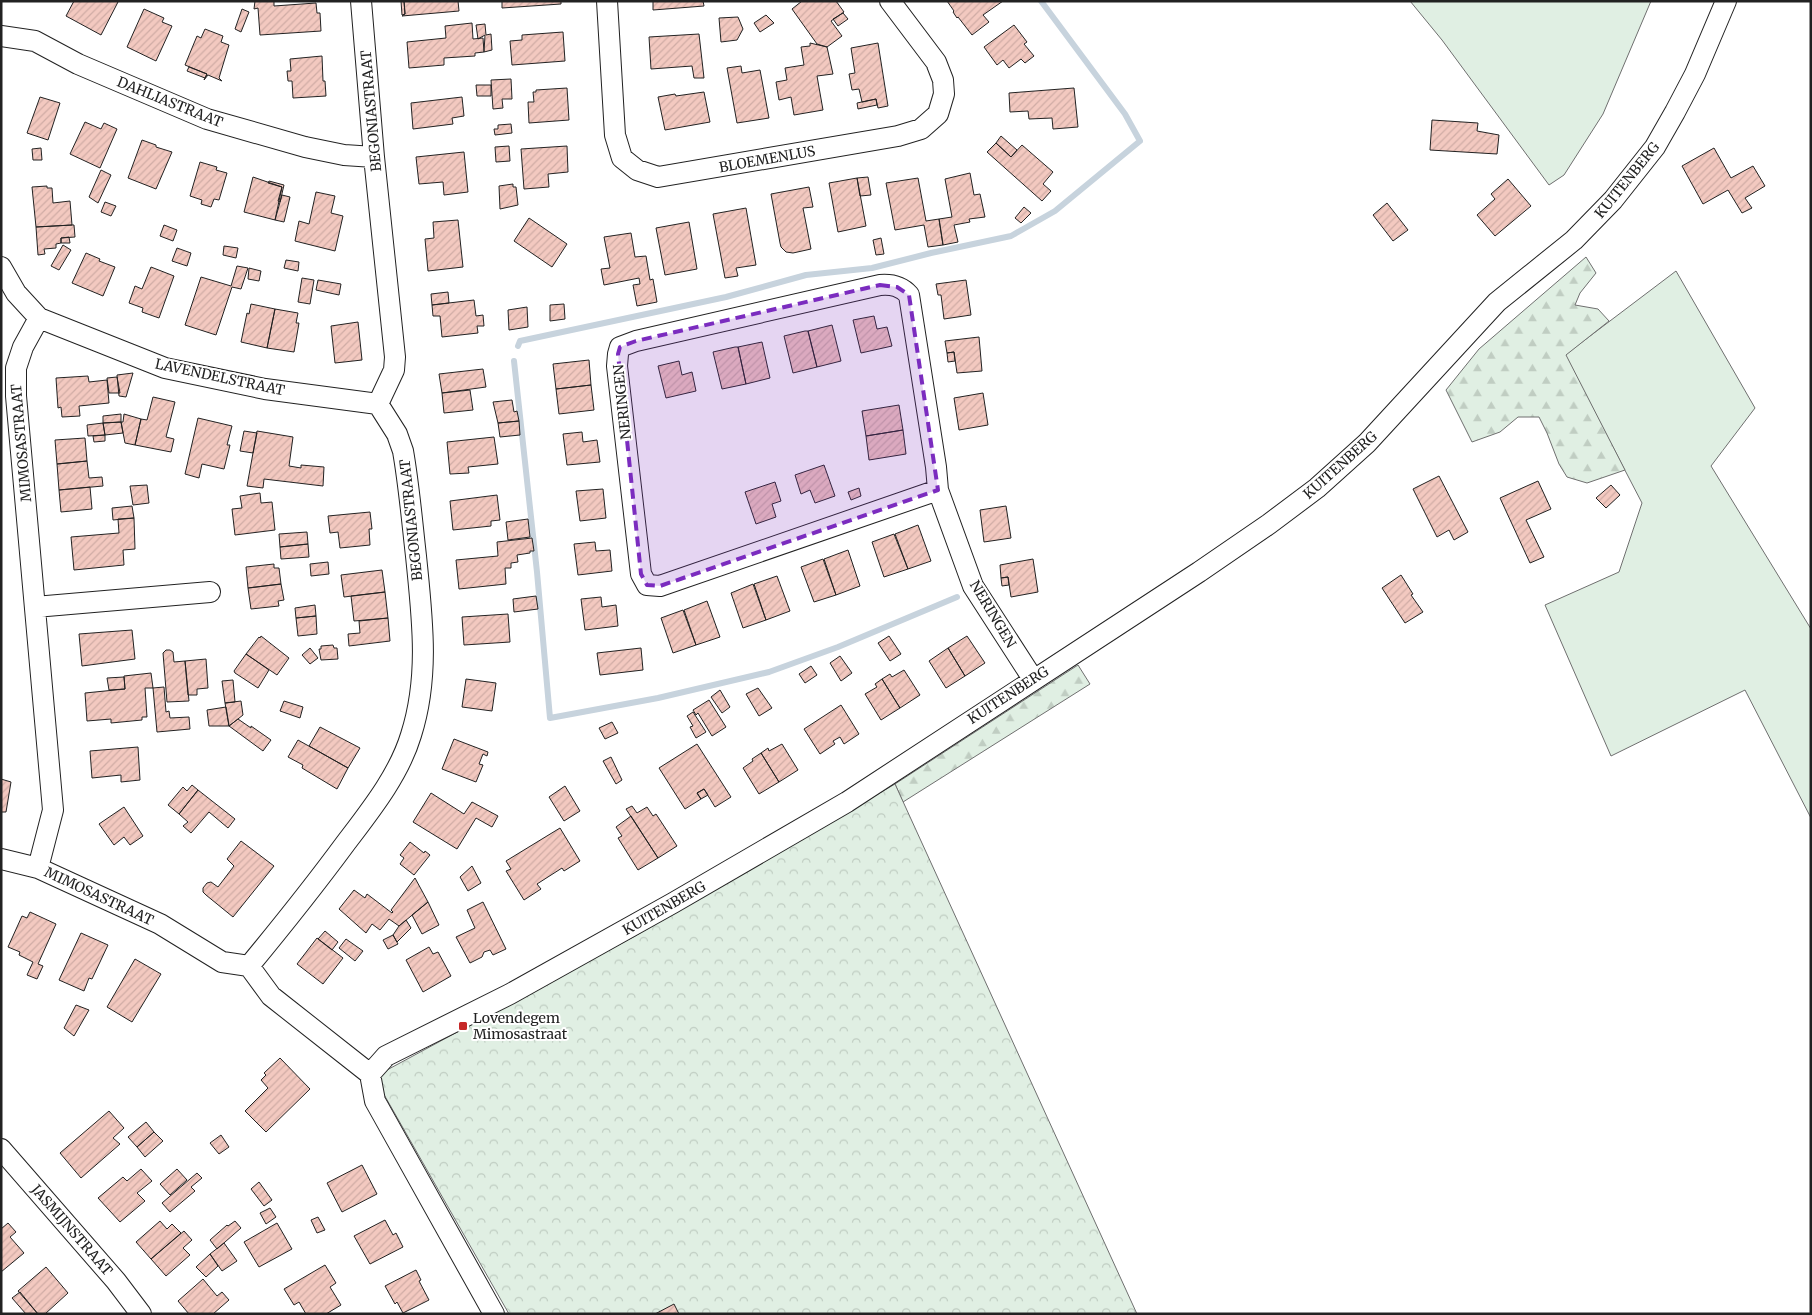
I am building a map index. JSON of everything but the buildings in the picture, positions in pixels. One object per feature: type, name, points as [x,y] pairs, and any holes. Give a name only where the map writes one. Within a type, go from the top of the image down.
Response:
[{"type":"street","name":"BEGONIASTRAAT","points":[[249,966],[294,912],[369,813],[398,766],[411,736],[419,706],[424,650],[423,620],[404,450],[397,434],[378,404],[394,370],[395,357],[374,157],[361,1]]},
{"type":"street","name":"BLOEMENLUS","points":[[607,1],[615,135],[622,158],[638,170],[658,176],[898,136],[921,129],[938,114],[944,94],[943,80],[936,62],[890,1]]},
{"type":"street","name":"KUITENBERG","points":[[370,1074],[386,1056],[510,994],[673,903],[847,802],[1269,524],[1317,488],[1367,442],[1497,302],[1574,240],[1613,200],[1655,147],[1676,112],[1695,74],[1726,1]]},
{"type":"street","name":"DAHLIASTRAAT","points":[[1,36],[35,41],[78,64],[207,119],[306,147],[344,155],[374,157]]},
{"type":"street","points":[[1,267],[16,293],[39,318]]},
{"type":"street","name":"NERINGEN","points":[[938,490],[660,586],[647,585],[641,574],[618,376],[618,354],[620,347],[636,341],[880,286],[890,284],[904,290],[909,295],[938,490],[973,586],[1033,679]]},
{"type":"street","name":"LAVENDELSTRAAT","points":[[39,318],[165,368],[265,389],[378,404]]},
{"type":"street","name":"MIMOSASTRAAT","points":[[39,318],[23,347],[16,368],[16,396],[53,810],[38,868],[160,924],[222,962],[249,966]]},
{"type":"street","points":[[35,607],[210,592]]},
{"type":"street","points":[[1,859],[38,868]]},
{"type":"street","points":[[249,966],[271,996],[370,1074],[376,1100],[494,1314]]},
{"type":"street","name":"JASMIJNSTRAAT","points":[[1,1148],[116,1282],[141,1314]]},
{"type":"highlighted area","points":[[880,285],[897,287],[909,295],[938,490],[660,586],[647,585],[641,574],[618,354],[620,347],[636,341]]},
{"type":"green space","points":[[1410,1],[1651,1],[1603,114],[1564,175],[1549,185],[1442,40]]},
{"type":"green space","points":[[1586,257],[1596,273],[1580,293],[1575,305],[1598,309],[1609,321],[1566,355],[1625,470],[1587,483],[1567,477],[1559,464],[1539,417],[1518,417],[1500,432],[1472,442],[1446,390],[1479,349]]},
{"type":"green space","points":[[1676,271],[1755,408],[1711,466],[1811,629],[1811,818],[1745,690],[1611,756],[1545,605],[1619,572],[1642,503],[1565,355]]},
{"type":"green space","points":[[1078,665],[1090,684],[903,802],[895,784]]},
{"type":"green space","points":[[895,784],[1137,1314],[509,1314],[374,1077],[635,936]]},
{"type":"waterway","points":[[518,346],[520,341],[726,297],[806,275],[872,268],[1011,236],[1055,211],[1140,141],[1125,114],[1041,1]]},
{"type":"waterway","points":[[514,361],[537,572],[550,718],[658,698],[769,672],[838,647],[957,597]]},
{"type":"place","name":"Lovendegem Mimosastraat","points":[[463,1026]]}]
